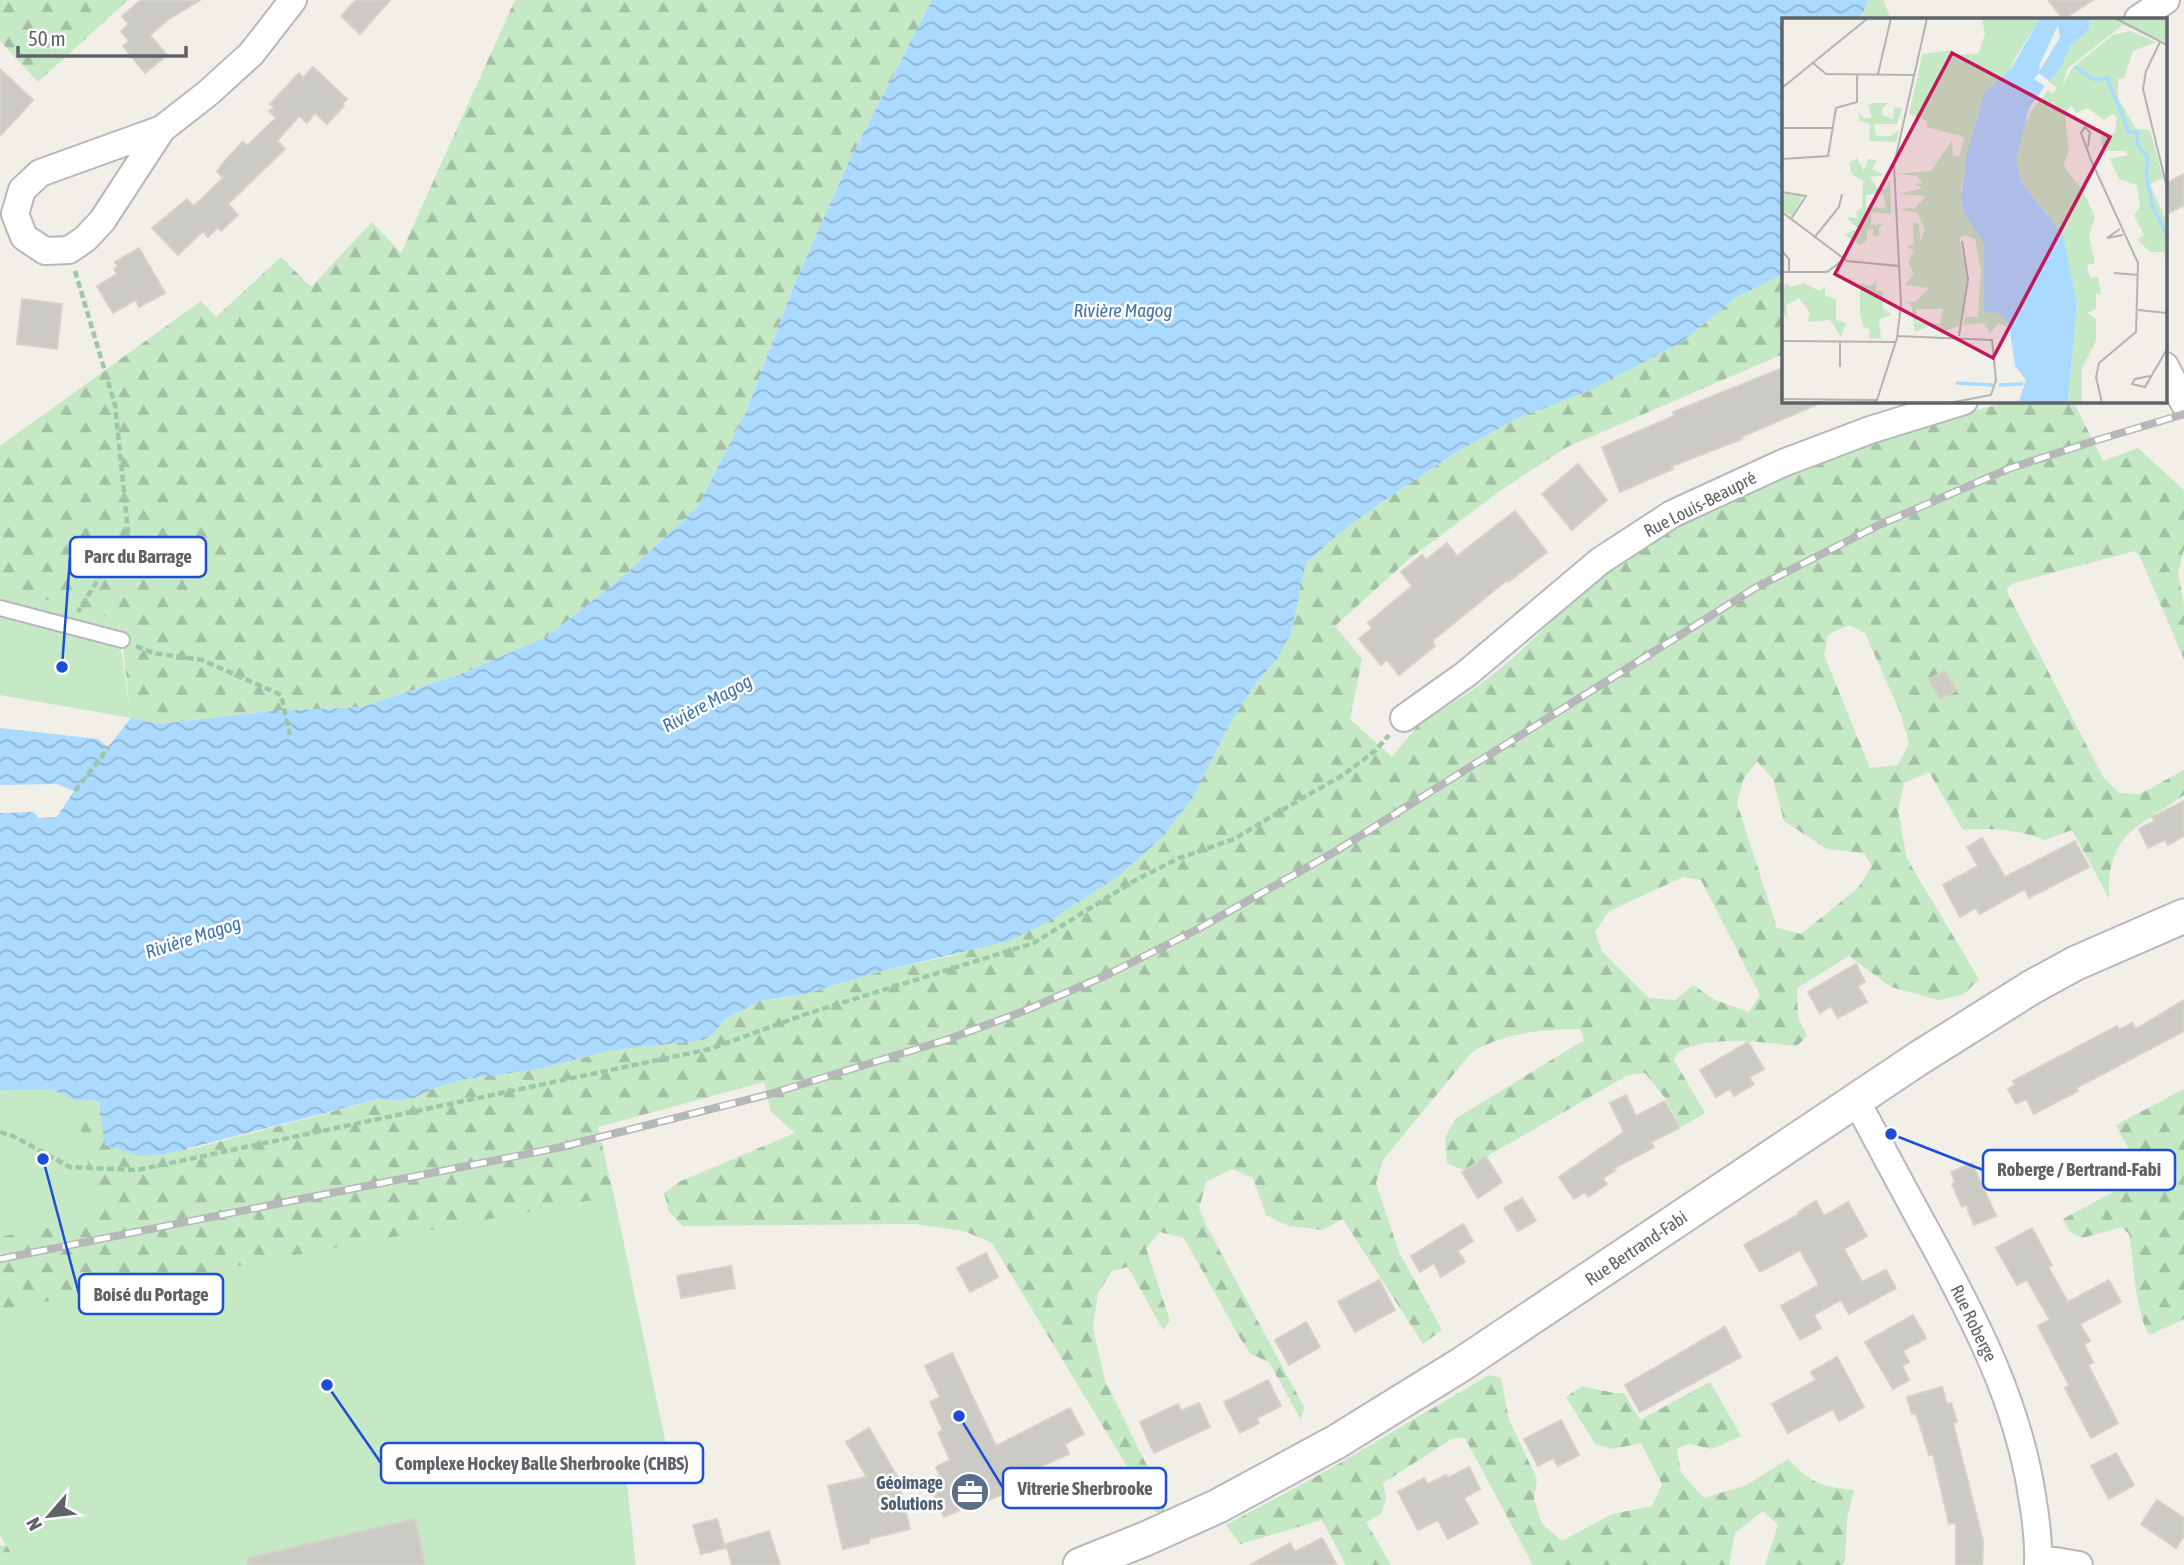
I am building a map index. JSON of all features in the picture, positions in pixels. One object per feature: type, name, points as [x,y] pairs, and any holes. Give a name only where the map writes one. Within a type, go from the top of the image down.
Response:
[{"type":"street","points":[[162,129],[40,173],[22,190],[15,214],[24,237],[45,251],[69,250],[85,239],[102,221],[162,129],[208,93],[251,54],[293,0]]},
{"type":"street","points":[[2139,18],[2166,0]]},
{"type":"street","points":[[2166,368],[2184,403]]},
{"type":"street","name":"Rue Louis-Beaupré","points":[[1404,718],[1466,674],[1600,561],[1672,514],[1783,463],[1858,434],[1961,402]]},
{"type":"street","name":"Rue Bertrand-Fabi","points":[[1080,1565],[1218,1506],[1357,1429],[1462,1364],[1856,1100],[2032,987],[2076,963],[2184,916]]},
{"type":"street","name":"Rue Roberge","points":[[1856,1100],[1975,1321],[1997,1369],[2029,1474],[2038,1562]]},
{"type":"street","points":[[2038,1562],[2079,1565]]},
{"type":"lane","points":[[0,608],[122,640]]},
{"type":"path","points":[[69,250],[116,405],[128,531],[69,626]]},
{"type":"path","points":[[122,640],[153,653],[202,660],[281,695],[290,735]]},
{"type":"path","points":[[0,1132],[13,1136],[69,1167],[137,1170],[710,1049],[806,1014],[1034,943],[1134,881],[1177,859],[1234,839],[1343,775],[1376,750],[1404,718]]},
{"type":"path","points":[[75,791],[108,747]]},
{"type":"green space","points":[[0,0],[128,0],[38,82],[0,41]]},
{"type":"green space","points":[[515,0],[932,0],[850,159],[794,285],[747,410],[698,506],[626,574],[548,636],[466,672],[362,707],[272,711],[159,724],[131,718],[122,640],[117,620],[0,587],[0,446],[201,301],[216,317],[281,257],[311,287],[372,222],[401,253]]},
{"type":"green space","points":[[1869,0],[1883,0],[1891,18],[1860,18]]},
{"type":"green space","points":[[1782,274],[1782,354],[1565,448],[1500,491],[1408,560],[1335,626],[1362,659],[1350,719],[1392,757],[1419,724],[1477,687],[1512,659],[1603,573],[1654,535],[1800,467],[1929,423],[2007,402],[2074,402],[2103,461],[2138,448],[2184,490],[2184,549],[2178,573],[2184,605],[2184,659],[2135,551],[2014,583],[2008,587],[2007,592],[2103,777],[2119,793],[2140,794],[2184,770],[2184,795],[2139,825],[2119,846],[2113,859],[2109,898],[2072,830],[2045,840],[2005,830],[1963,830],[1929,772],[1904,783],[1898,811],[1907,859],[1979,979],[1964,994],[1939,1000],[1891,987],[1849,956],[1797,988],[1798,1017],[1807,1036],[1797,1046],[1720,1042],[1705,1043],[1678,1052],[1674,1060],[1705,1113],[1680,1128],[1666,1099],[1645,1073],[1628,1075],[1463,1170],[1447,1163],[1445,1138],[1455,1119],[1584,1040],[1580,1029],[1537,1031],[1496,1041],[1471,1053],[1383,1160],[1376,1183],[1399,1252],[1442,1330],[1423,1344],[1343,1219],[1322,1230],[1289,1226],[1266,1215],[1253,1178],[1232,1169],[1206,1182],[1199,1209],[1304,1407],[1301,1420],[1269,1362],[1251,1354],[1240,1338],[1184,1238],[1160,1232],[1146,1248],[1170,1321],[1163,1330],[1128,1267],[1112,1271],[1098,1293],[1093,1328],[1105,1381],[1166,1504],[1161,1516],[1152,1508],[992,1243],[964,1231],[914,1224],[683,1226],[669,1212],[664,1193],[681,1181],[795,1133],[771,1112],[764,1082],[598,1127],[614,1196],[601,1237],[0,1407],[0,1090],[51,1089],[75,1100],[99,1101],[188,1150],[379,1099],[397,1101],[414,1098],[435,1088],[466,1079],[540,1069],[608,1051],[703,1040],[713,1035],[724,1020],[760,1001],[805,994],[886,970],[951,956],[1048,922],[1119,876],[1192,799],[1232,720],[1257,682],[1278,658],[1291,633],[1305,563],[1382,502],[1457,452],[1516,419],[1589,391],[1682,342],[1735,298]],"holes":[[[1849,625],[1865,633],[1900,712],[1909,743],[1898,765],[1870,768],[1824,655],[1828,635]],[[1757,761],[1773,779],[1784,821],[1827,849],[1864,853],[1872,866],[1858,888],[1801,934],[1777,928],[1737,803],[1743,780]],[[1683,877],[1701,880],[1760,995],[1749,1012],[1715,1000],[1693,985],[1675,1000],[1649,998],[1602,951],[1595,932],[1609,911]]]},
{"type":"green space","points":[[0,587],[117,620],[131,718],[0,695]]},
{"type":"green space","points":[[51,1089],[75,1100],[99,1218],[0,1237],[0,1090]]},
{"type":"green space","points":[[2184,1089],[2184,1319],[2150,1335],[2138,1302],[2129,1234],[2122,1227],[2082,1238],[2070,1232],[2063,1219],[2143,1176],[2116,1125]]},
{"type":"green space","points":[[614,1196],[669,1459],[626,1476],[636,1565],[18,1565],[0,1535],[0,1310]]},
{"type":"green space","points":[[1489,1375],[1501,1378],[1509,1420],[1537,1479],[1534,1500],[1542,1524],[1562,1541],[1612,1514],[1652,1506],[1662,1484],[1641,1443],[1613,1449],[1595,1444],[1566,1397],[1582,1386],[1624,1393],[1640,1420],[1710,1382],[1741,1436],[1712,1449],[1689,1444],[1677,1449],[1681,1473],[1704,1498],[1747,1485],[1788,1459],[1810,1479],[1833,1487],[1854,1490],[1847,1520],[1845,1561],[1842,1565],[1765,1565],[1778,1525],[1763,1511],[1735,1533],[1729,1565],[1533,1565],[1465,1438],[1453,1438],[1383,1483],[1386,1499],[1381,1514],[1366,1522],[1391,1565],[1346,1565],[1322,1520],[1240,1544],[1226,1525],[1328,1470]]},
{"type":"green space","points":[[0,1504],[42,1565],[0,1565],[0,1546],[6,1545],[0,1535]]},
{"type":"water","name":"Rivière Magog","points":[[932,0],[1869,0],[1860,18],[1782,18],[1782,274],[1735,298],[1682,342],[1589,391],[1516,419],[1457,452],[1336,536],[1306,563],[1291,633],[1278,658],[1257,682],[1232,720],[1192,799],[1162,837],[1119,876],[1048,922],[1009,941],[886,970],[805,994],[760,1001],[724,1020],[713,1035],[703,1040],[608,1051],[540,1069],[466,1079],[435,1088],[414,1098],[397,1101],[379,1099],[166,1154],[140,1156],[105,1145],[99,1101],[75,1100],[51,1089],[0,1090],[0,813],[33,812],[39,818],[57,817],[74,791],[57,784],[0,785],[0,728],[98,739],[108,747],[131,718],[159,724],[272,711],[362,707],[466,672],[548,636],[626,574],[698,506],[747,410],[794,285],[850,159]]},
{"type":"building","points":[[141,0],[200,0],[169,19],[150,35],[167,55],[145,73],[123,46],[129,41],[121,31],[129,24],[122,16]]},
{"type":"building","points":[[356,0],[390,0],[360,34],[341,16]]},
{"type":"building","points":[[2048,0],[2093,0],[2065,18]]},
{"type":"building","points":[[313,67],[347,99],[342,104],[344,106],[327,124],[315,113],[307,123],[299,116],[277,141],[285,149],[228,204],[238,215],[221,231],[218,227],[208,237],[203,231],[178,255],[152,228],[187,199],[194,206],[223,178],[217,171],[225,161],[243,142],[247,146],[276,118],[269,111],[274,107],[270,104],[299,73],[303,78]]},
{"type":"building","points":[[0,69],[33,100],[0,136]]},
{"type":"building","points":[[2184,174],[2184,205],[2166,214],[2166,183]]},
{"type":"building","points":[[139,248],[165,293],[139,307],[136,300],[113,313],[97,286],[117,274],[114,269],[118,266],[115,262]]},
{"type":"building","points":[[22,299],[62,304],[57,349],[17,344]]},
{"type":"building","points":[[1782,368],[1782,402],[1823,402],[1741,437],[1742,439],[1672,466],[1673,469],[1620,492],[1602,447],[1674,416],[1673,412]]},
{"type":"building","points":[[1578,464],[1607,500],[1572,530],[1542,494]]},
{"type":"building","points":[[1515,511],[1547,552],[1508,582],[1507,580],[1432,641],[1435,646],[1399,675],[1387,660],[1381,665],[1359,639],[1372,628],[1368,623],[1412,586],[1401,572],[1422,555],[1426,560],[1447,543],[1457,556]]},
{"type":"building","points":[[1945,671],[1956,690],[1940,699],[1929,680]]},
{"type":"building","points":[[2184,801],[2184,836],[2168,845],[2165,840],[2148,848],[2139,829],[2155,821],[2152,817]]},
{"type":"building","points":[[1982,838],[2005,877],[2075,841],[2089,867],[2029,898],[2025,889],[1980,914],[1976,908],[1960,917],[1943,885],[1978,866],[1967,847]]},
{"type":"building","points":[[1856,964],[1865,982],[1858,986],[1867,1002],[1838,1018],[1831,1006],[1820,1013],[1808,992]]},
{"type":"building","points":[[2184,1000],[2184,1031],[2076,1088],[2078,1091],[2034,1114],[2026,1099],[2016,1104],[2008,1089],[2015,1085],[2013,1081],[2117,1026],[2119,1030],[2132,1023],[2136,1029]]},
{"type":"building","points":[[1748,1042],[1764,1069],[1749,1077],[1754,1084],[1734,1096],[1730,1089],[1716,1097],[1700,1070]]},
{"type":"building","points":[[1626,1095],[1636,1116],[1665,1101],[1679,1128],[1651,1142],[1654,1147],[1614,1168],[1616,1170],[1603,1178],[1607,1184],[1588,1197],[1585,1192],[1574,1199],[1559,1177],[1624,1132],[1610,1103]]},
{"type":"building","points":[[1486,1157],[1502,1182],[1478,1198],[1462,1172]]},
{"type":"building","points":[[1972,1163],[1996,1216],[1974,1225],[1966,1205],[1962,1207],[1952,1184],[1955,1182],[1951,1172]]},
{"type":"building","points":[[1522,1198],[1536,1221],[1518,1231],[1504,1208]]},
{"type":"building","points":[[1816,1201],[1824,1216],[1848,1202],[1867,1236],[1844,1249],[1862,1282],[1886,1270],[1896,1288],[1849,1314],[1841,1300],[1814,1315],[1821,1328],[1800,1340],[1781,1306],[1819,1285],[1800,1250],[1760,1272],[1744,1245],[1799,1214],[1798,1212]]},
{"type":"building","points":[[1463,1224],[1473,1241],[1458,1251],[1465,1262],[1441,1277],[1434,1263],[1420,1272],[1411,1256]]},
{"type":"building","points":[[2032,1228],[2052,1265],[2048,1267],[2068,1302],[2109,1280],[2121,1302],[2080,1324],[2090,1341],[2084,1344],[2093,1362],[2088,1365],[2118,1423],[2091,1438],[2065,1388],[2069,1385],[2038,1326],[2050,1320],[2027,1280],[2017,1285],[1996,1248]]},
{"type":"building","points":[[986,1253],[998,1277],[970,1292],[957,1268]]},
{"type":"building","points":[[731,1266],[735,1288],[681,1298],[677,1276]]},
{"type":"building","points":[[1379,1280],[1395,1310],[1355,1332],[1338,1302]]},
{"type":"building","points":[[1913,1315],[1926,1338],[1903,1351],[1909,1362],[1902,1366],[1909,1380],[1893,1389],[1865,1342]]},
{"type":"building","points":[[1306,1322],[1320,1347],[1289,1365],[1275,1340]]},
{"type":"building","points":[[1725,1327],[1741,1357],[1640,1412],[1625,1385]]},
{"type":"building","points":[[952,1353],[996,1446],[1070,1408],[1084,1434],[1065,1444],[1069,1454],[1003,1483],[1007,1492],[944,1517],[928,1482],[940,1476],[936,1467],[950,1460],[938,1433],[943,1430],[930,1402],[940,1397],[925,1366]]},
{"type":"building","points":[[1837,1357],[1864,1407],[1839,1421],[1833,1409],[1788,1433],[1772,1404],[1816,1380],[1811,1372]]},
{"type":"building","points":[[1268,1380],[1281,1406],[1257,1418],[1259,1423],[1240,1433],[1224,1402]]},
{"type":"building","points":[[1942,1387],[1947,1405],[1951,1403],[1957,1422],[1953,1423],[1983,1541],[1982,1565],[1956,1565],[1956,1522],[1949,1524],[1933,1454],[1929,1455],[1916,1413],[1912,1414],[1907,1397]]},
{"type":"building","points":[[1199,1403],[1210,1427],[1154,1453],[1140,1422],[1178,1404],[1181,1411]]},
{"type":"building","points":[[1561,1420],[1579,1455],[1558,1466],[1553,1458],[1538,1466],[1524,1439]]},
{"type":"building","points":[[869,1428],[898,1478],[910,1529],[869,1539],[869,1543],[843,1549],[828,1486],[867,1477],[846,1442]]},
{"type":"building","points":[[2116,1453],[2134,1485],[2109,1499],[2091,1466]]},
{"type":"building","points":[[1469,1467],[1480,1489],[1464,1498],[1478,1523],[1448,1539],[1438,1520],[1418,1530],[1398,1492],[1424,1478],[1428,1484],[1446,1475],[1448,1478]]},
{"type":"building","points":[[2157,1500],[2184,1518],[2184,1536],[2176,1548],[2141,1524]]},
{"type":"building","points":[[415,1519],[425,1565],[248,1565],[248,1558]]},
{"type":"building","points":[[717,1519],[725,1548],[701,1554],[693,1525]]},
{"type":"building","points":[[769,1531],[780,1565],[732,1565],[726,1544]]},
{"type":"building","points":[[1322,1538],[1337,1565],[1250,1565],[1290,1543],[1295,1552]]},
{"type":"railway","points":[[0,1259],[557,1148],[770,1094],[946,1040],[1024,1011],[1109,974],[1196,930],[1336,851],[1755,588],[1879,525],[2008,469],[2184,414]]},
{"type":"place","name":"Parc du Barrage","points":[[62,667]]},
{"type":"place","name":"Roberge / Bertrand-Fabi","points":[[1891,1134]]},
{"type":"place","name":"Boisé du Portage","points":[[43,1159]]},
{"type":"place","name":"Complexe Hockey Balle Sherbrooke (CHBS)","points":[[327,1385]]},
{"type":"place","name":"Vitrerie Sherbrooke","points":[[959,1416]]},
{"type":"place","name":"Géoimage Solutions","points":[[970,1492]]}]
